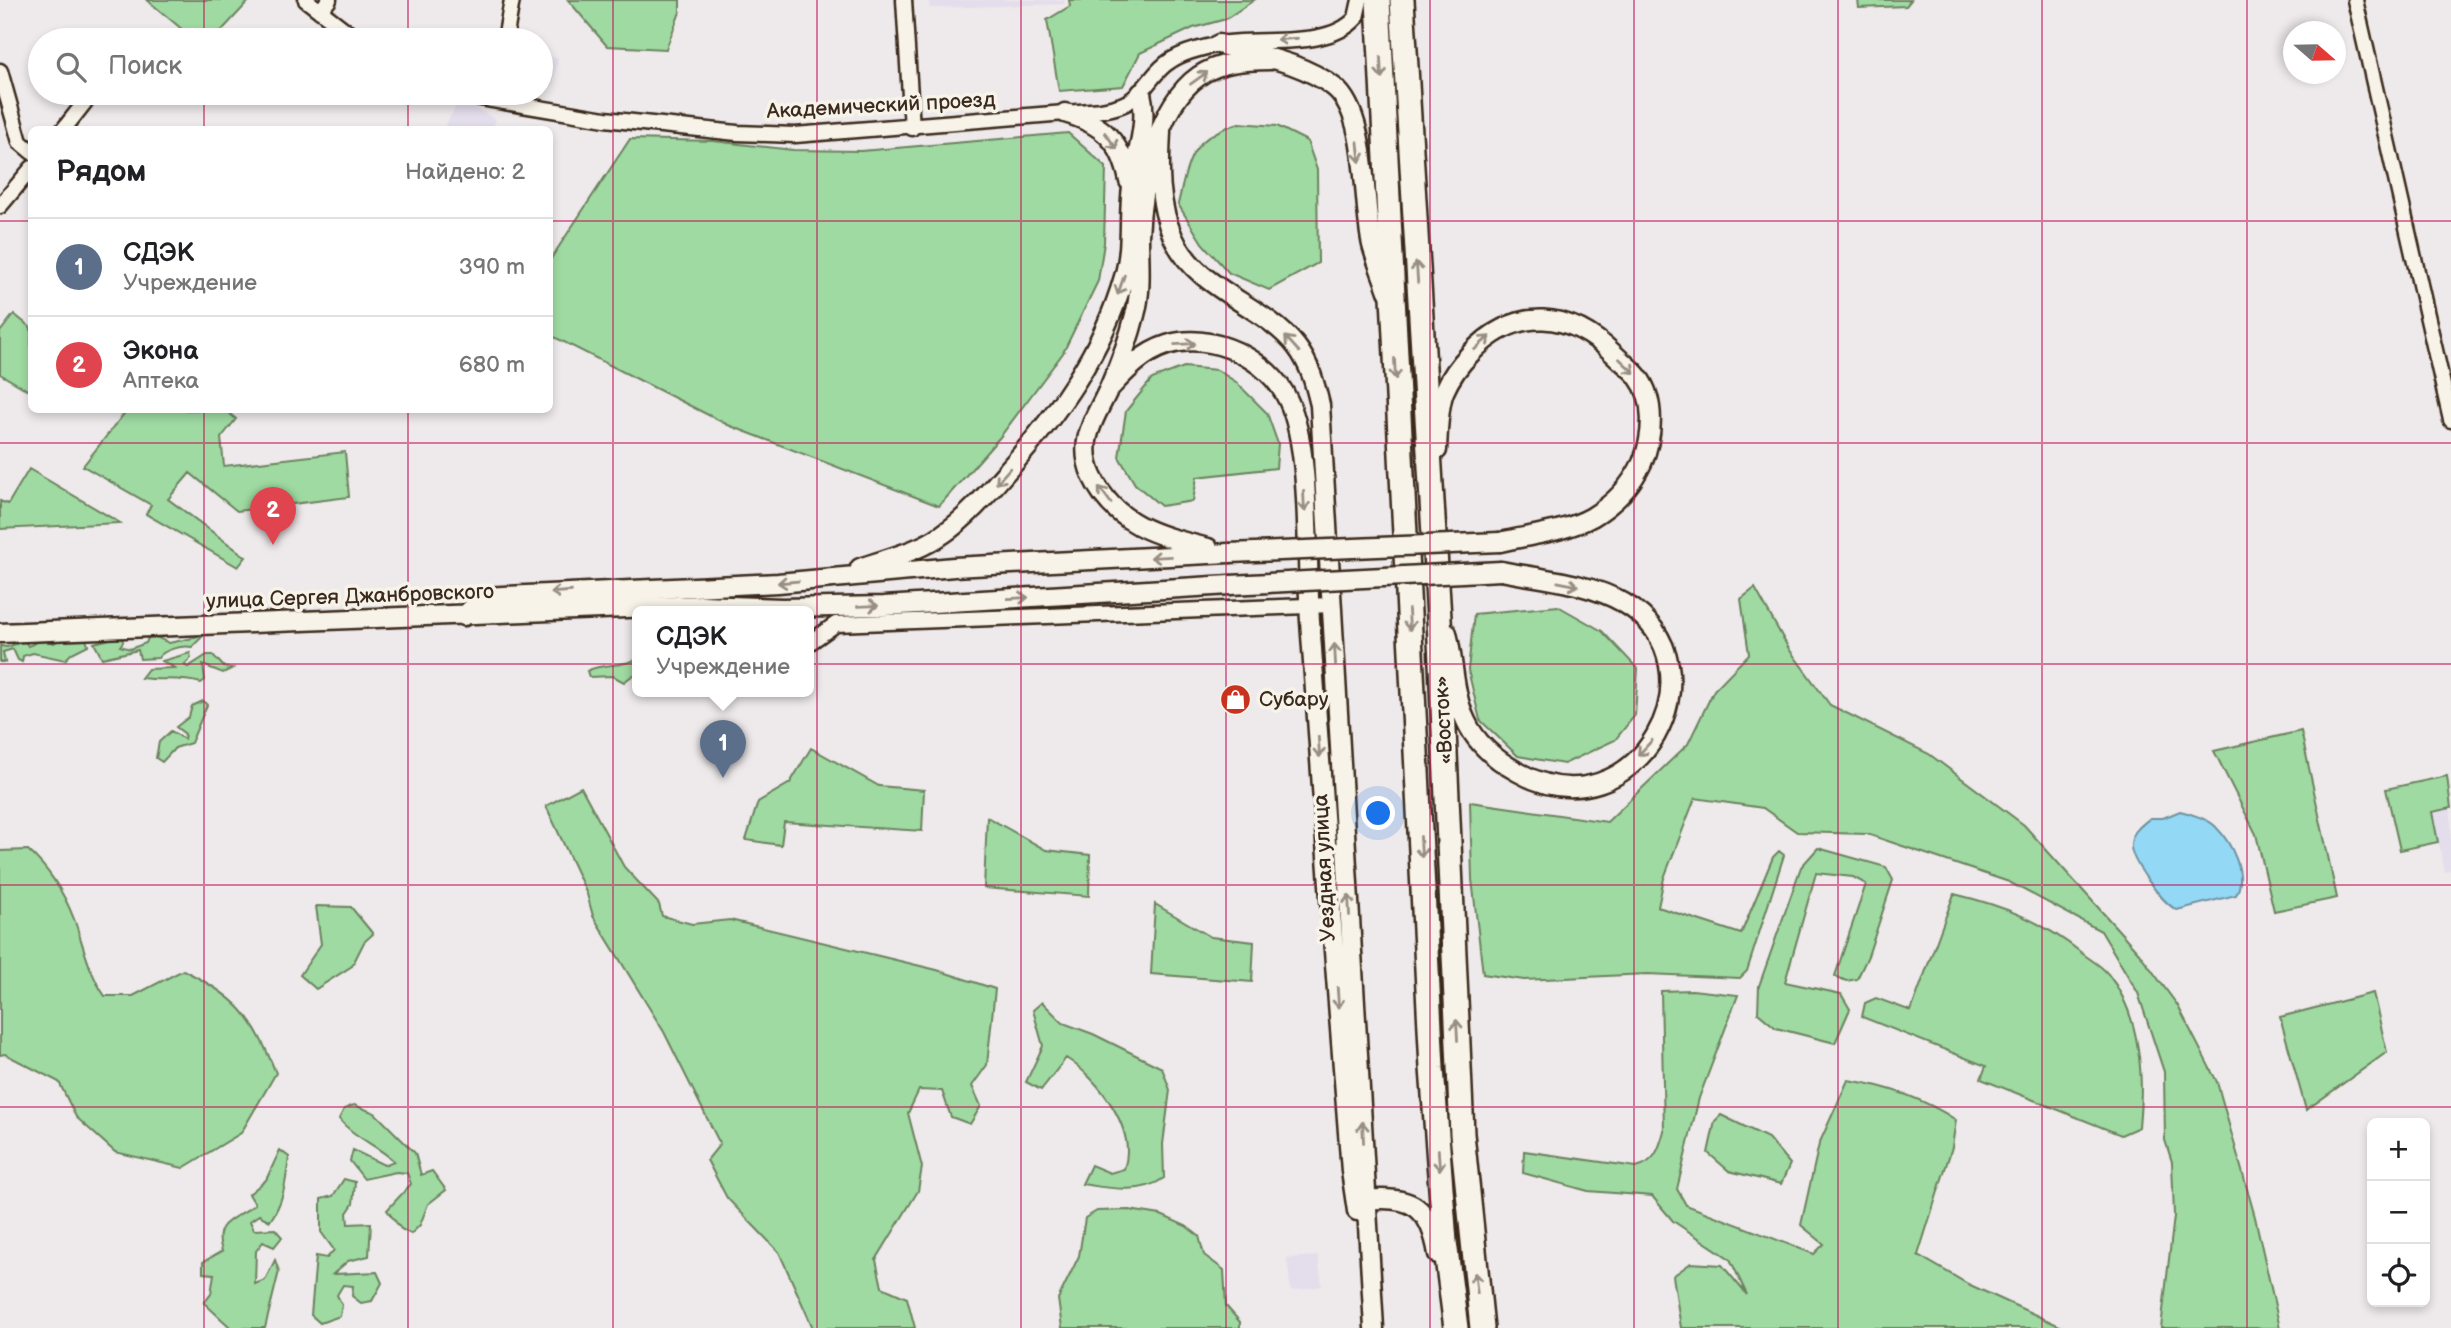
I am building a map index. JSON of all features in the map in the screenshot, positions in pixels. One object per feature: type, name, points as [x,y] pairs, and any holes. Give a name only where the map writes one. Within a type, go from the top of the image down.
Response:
[{"type":"highway","name":"«Восток»","points":[[1378,0],[1433,1068],[1455,1328]]},
{"type":"highway","name":"«Восток»","points":[[1402,0],[1439,618],[1462,1134],[1482,1328]]},
{"type":"street","points":[[306,0],[325,5],[347,28]]},
{"type":"street","points":[[507,28],[512,0]]},
{"type":"street","points":[[904,0],[912,128]]},
{"type":"street","points":[[830,578],[913,551],[943,535],[993,487],[1036,437],[1080,377],[1111,313],[1125,276],[1131,240],[1131,193],[1145,108],[1141,93],[1169,61],[1219,44],[1332,34],[1356,18],[1360,0]]},
{"type":"street","points":[[2355,0],[2451,420]]},
{"type":"street","points":[[1219,44],[1314,74],[1336,88],[1349,106],[1357,127],[1372,246],[1392,300]]},
{"type":"street","points":[[1229,553],[1165,539],[1144,530],[1120,513],[1102,495],[1090,473],[1087,444],[1092,418],[1109,389],[1136,313],[1140,279],[1139,236],[1145,187],[1167,114],[1181,93],[1198,76],[1223,65],[1270,60]]},
{"type":"street","points":[[0,71],[20,142],[28,149]]},
{"type":"street","name":"Академический проезд","points":[[535,105],[605,119],[737,133],[794,135],[912,128],[1108,109],[1141,93]]},
{"type":"street","points":[[66,126],[83,105]]},
{"type":"street","points":[[1065,114],[1090,120],[1116,145],[1126,168],[1139,236]]},
{"type":"street","name":"Уездная улица","points":[[1161,132],[1159,185],[1174,239],[1191,264],[1223,292],[1295,345],[1311,371],[1320,405],[1361,1201],[1374,1328]]},
{"type":"street","points":[[0,206],[28,173]]},
{"type":"street","points":[[464,615],[483,597],[830,578],[954,567],[1500,541],[1553,530],[1591,517],[1612,504],[1634,479],[1648,450],[1651,422],[1647,396],[1639,378],[1595,335],[1573,325],[1547,319],[1522,320],[1485,339],[1462,362],[1444,392],[1431,494]]},
{"type":"street","name":"Уездная улица","points":[[1109,389],[1143,356],[1168,344],[1195,342],[1241,354],[1261,366],[1278,382],[1296,419],[1302,454],[1309,606],[1351,1171],[1361,1201]]},
{"type":"street","name":"улица Сергея Джанбровского","points":[[814,609],[1501,571],[1602,593],[1636,612],[1659,642],[1670,680],[1665,718],[1659,733],[1620,775],[1601,785],[1583,788],[1546,784],[1526,777],[1489,752],[1466,721],[1458,697],[1447,632],[1439,618]]},
{"type":"street","points":[[814,639],[836,624],[1332,605]]},
{"type":"street","name":"улица Сергея Джанбровского","points":[[678,606],[713,606]]},
{"type":"street","name":"улица Сергея Джанбровского","points":[[0,634],[632,608]]},
{"type":"street","points":[[1361,1201],[1395,1197],[1422,1213],[1430,1224],[1455,1328]]},
{"type":"shaded area","points":[[929,0],[1064,0],[1065,4],[930,8]]},
{"type":"shaded area","points":[[553,57],[558,58],[553,85]]},
{"type":"shaded area","points":[[457,105],[470,105],[496,120],[493,126],[445,126]]},
{"type":"shaded area","points":[[2451,808],[2451,870],[2445,872],[2432,812]]},
{"type":"shaded area","points":[[1318,1256],[1322,1286],[1291,1291],[1287,1258]]},
{"type":"green space","points":[[147,0],[250,0],[224,28],[181,28]]},
{"type":"green space","points":[[568,0],[680,0],[680,12],[666,49],[607,46]]},
{"type":"green space","points":[[1069,0],[1254,0],[1226,19],[1193,28],[1140,53],[1123,86],[1059,91],[1047,20],[1070,6]]},
{"type":"green space","points":[[1858,0],[1911,0],[1906,6],[1859,8]]},
{"type":"green space","points":[[1239,123],[1277,126],[1307,141],[1317,170],[1318,263],[1269,290],[1229,273],[1202,243],[1178,204],[1185,174],[1194,152],[1210,136]]},
{"type":"green space","points":[[1068,133],[1106,167],[1104,243],[1098,281],[1063,353],[1000,437],[939,506],[728,425],[553,337],[553,255],[630,139],[713,141],[793,150],[861,151]]},
{"type":"green space","points":[[14,314],[28,326],[28,390],[0,374],[0,332]]},
{"type":"green space","points":[[1184,367],[1217,370],[1236,382],[1267,413],[1278,444],[1276,468],[1197,477],[1193,501],[1161,506],[1135,484],[1119,457],[1126,411],[1152,379]]},
{"type":"green space","points":[[125,413],[229,413],[236,419],[221,438],[224,466],[345,452],[349,497],[237,511],[190,473],[168,499],[246,557],[238,567],[146,514],[151,505],[83,466]]},
{"type":"green space","points":[[29,469],[120,523],[0,529],[0,501],[8,504]]},
{"type":"green space","points":[[1755,588],[1789,649],[1830,705],[1929,754],[2024,825],[2139,953],[2178,1006],[2217,1082],[2255,1217],[2280,1328],[2161,1328],[2174,1216],[2172,1162],[2165,1140],[2164,1072],[2138,993],[2101,931],[2009,882],[1867,834],[1797,832],[1763,808],[1695,798],[1664,878],[1658,907],[1741,934],[1773,857],[1779,851],[1784,855],[1747,971],[1740,978],[1647,974],[1524,980],[1483,974],[1472,879],[1470,802],[1607,822],[1688,744],[1714,690],[1749,654],[1741,599]]},
{"type":"green space","points":[[1558,606],[1602,631],[1638,669],[1635,715],[1615,740],[1564,764],[1518,756],[1480,720],[1468,670],[1474,614]]},
{"type":"green space","points":[[122,636],[123,642],[120,646],[130,649],[146,643],[148,638],[154,636],[169,643],[203,636],[192,647],[174,648],[158,658],[140,659],[138,650],[102,658],[94,643]]},
{"type":"green space","points":[[63,637],[86,640],[88,645],[65,660],[33,653],[23,656],[22,662],[18,660],[13,649],[3,652],[5,662],[0,662],[0,646],[7,647],[25,641],[28,646],[42,640],[54,643]]},
{"type":"green space","points":[[190,653],[191,658],[184,665],[188,667],[207,655],[213,655],[224,667],[233,668],[223,673],[203,665],[205,680],[201,683],[141,678],[148,669],[175,668],[162,661]]},
{"type":"green space","points":[[632,661],[632,676],[624,682],[613,676],[589,677],[587,671],[600,667]]},
{"type":"green space","points":[[203,701],[207,705],[191,743],[175,748],[162,762],[156,758],[159,742],[171,731],[184,739],[185,734],[176,727],[189,717],[192,706]]},
{"type":"green space","points":[[2301,731],[2337,898],[2274,911],[2256,834],[2214,751]]},
{"type":"green space","points":[[811,748],[879,786],[924,790],[922,831],[784,822],[781,845],[746,840],[758,802],[790,783]]},
{"type":"green space","points":[[2447,776],[2451,808],[2432,812],[2438,842],[2400,850],[2386,789]]},
{"type":"green space","points":[[581,787],[624,867],[659,904],[662,916],[692,924],[730,920],[937,970],[995,989],[987,1065],[972,1086],[981,1106],[970,1124],[951,1117],[942,1091],[919,1090],[908,1113],[922,1167],[918,1191],[876,1260],[882,1287],[907,1298],[915,1328],[813,1328],[779,1252],[727,1198],[707,1160],[720,1144],[664,1032],[593,916],[587,894],[546,806]]},
{"type":"green space","points":[[987,817],[1046,850],[1090,855],[1089,896],[984,888]]},
{"type":"green space","points":[[1818,848],[1886,867],[1893,880],[1868,956],[1857,979],[1846,981],[1835,976],[1866,884],[1853,877],[1816,873],[1785,982],[1841,994],[1850,1009],[1835,1043],[1776,1028],[1758,1013],[1759,986],[1801,867]]},
{"type":"green space","points":[[28,850],[55,881],[74,919],[90,968],[105,996],[133,996],[183,970],[218,989],[242,1010],[260,1037],[276,1073],[241,1133],[183,1168],[115,1152],[76,1117],[59,1082],[5,1054],[0,1055],[0,851]]},
{"type":"green space","points":[[1954,894],[1990,904],[2038,924],[2068,942],[2108,974],[2119,990],[2134,1028],[2140,1068],[2139,1127],[2121,1135],[1981,1079],[1986,1066],[1862,1017],[1865,1003],[1876,998],[1911,1011]]},
{"type":"green space","points":[[1155,904],[1211,937],[1254,942],[1252,982],[1151,974]]},
{"type":"green space","points":[[316,906],[351,907],[373,934],[364,942],[352,966],[316,989],[300,975],[321,944]]},
{"type":"green space","points":[[1692,990],[1738,995],[1699,1098],[1677,1189],[1686,1205],[1814,1254],[1824,1244],[1801,1225],[1819,1144],[1848,1080],[1891,1089],[1931,1105],[1956,1120],[1952,1147],[1918,1255],[1968,1284],[2064,1328],[1681,1328],[1673,1276],[1691,1263],[1722,1265],[1747,1295],[1730,1259],[1673,1221],[1652,1196],[1588,1191],[1523,1173],[1524,1151],[1636,1167],[1652,1159],[1664,1131],[1661,991]]},
{"type":"green space","points":[[2373,993],[2387,1052],[2306,1110],[2280,1017]]},
{"type":"green space","points":[[1042,1002],[1063,1023],[1093,1034],[1162,1068],[1170,1090],[1163,1144],[1164,1178],[1145,1187],[1135,1188],[1082,1184],[1091,1165],[1110,1173],[1124,1169],[1127,1154],[1125,1138],[1112,1106],[1102,1092],[1091,1078],[1066,1058],[1041,1090],[1026,1082],[1043,1046],[1033,1010]]},
{"type":"green space","points":[[354,1105],[375,1113],[415,1153],[421,1175],[432,1171],[446,1190],[428,1204],[420,1225],[411,1234],[401,1229],[387,1210],[411,1184],[407,1173],[396,1172],[364,1179],[350,1161],[353,1150],[384,1165],[394,1161],[351,1131],[339,1119],[344,1109]]},
{"type":"green space","points":[[1721,1115],[1768,1138],[1790,1164],[1781,1184],[1729,1171],[1708,1153],[1715,1121]]},
{"type":"green space","points":[[280,1150],[289,1157],[284,1190],[278,1206],[270,1221],[259,1215],[250,1221],[254,1230],[275,1229],[282,1237],[274,1247],[263,1242],[256,1251],[255,1284],[265,1280],[275,1260],[279,1271],[265,1328],[231,1328],[204,1303],[211,1294],[214,1274],[203,1273],[203,1262],[222,1251],[220,1233],[223,1226],[255,1204],[249,1194],[266,1180]]},
{"type":"green space","points":[[344,1179],[355,1182],[353,1204],[347,1213],[348,1224],[371,1223],[369,1256],[348,1261],[333,1274],[377,1272],[382,1283],[372,1301],[361,1303],[352,1296],[353,1286],[343,1285],[337,1295],[342,1305],[340,1316],[320,1323],[311,1315],[316,1256],[327,1258],[334,1250],[321,1232],[321,1199],[333,1196]]},
{"type":"green space","points":[[1129,1210],[1161,1215],[1186,1226],[1199,1236],[1204,1255],[1224,1270],[1226,1306],[1240,1322],[1240,1328],[1062,1328],[1058,1299],[1079,1256],[1085,1218],[1097,1211]]},
{"type":"water","points":[[2180,811],[2212,823],[2227,841],[2239,868],[2236,895],[2177,910],[2164,899],[2141,870],[2132,851],[2135,832],[2150,818],[2163,818]]},
{"type":"place","name":"Экона","points":[[273,545]]},
{"type":"place","name":"Субару","points":[[1236,699]]},
{"type":"place","name":"СДЭК","points":[[723,778]]}]
